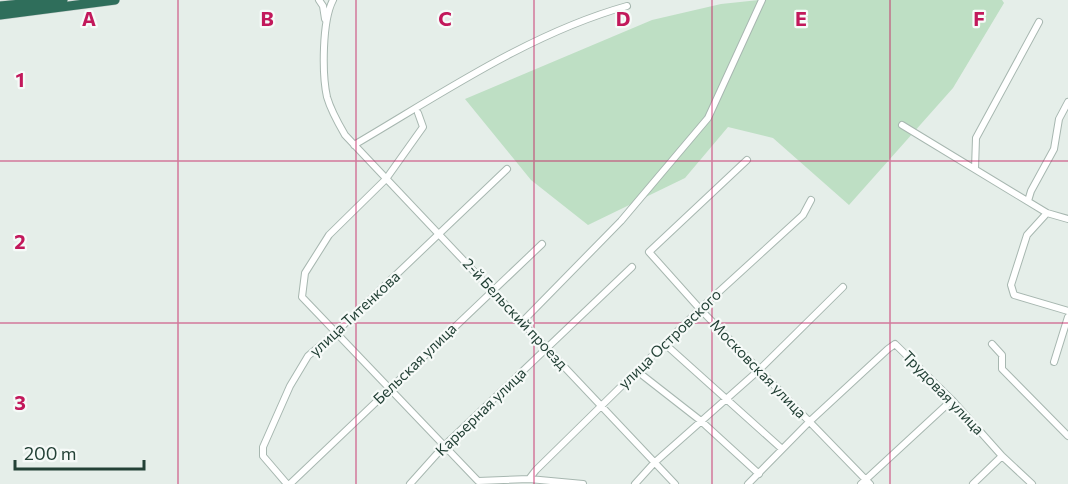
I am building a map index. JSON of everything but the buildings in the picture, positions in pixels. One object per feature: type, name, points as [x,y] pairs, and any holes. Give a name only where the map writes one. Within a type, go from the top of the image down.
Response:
[{"type":"highway","points":[[0,6],[63,0]]},
{"type":"highway","points":[[0,15],[116,0]]},
{"type":"street","points":[[319,0],[323,6],[326,31]]},
{"type":"street","points":[[326,31],[333,0]]},
{"type":"street","points":[[522,322],[621,221],[708,118],[762,0]]},
{"type":"street","points":[[354,145],[525,46],[582,20],[627,6]]},
{"type":"street","points":[[975,169],[976,138],[1039,22]]},
{"type":"street","name":"2-й Бельский проезд","points":[[326,31],[327,94],[337,122],[345,135],[675,484]]},
{"type":"street","points":[[1028,201],[1030,191],[1054,149],[1059,119],[1068,102]]},
{"type":"street","points":[[418,113],[423,127],[386,178],[328,235],[305,273],[302,297],[477,481],[530,479],[583,484]]},
{"type":"street","points":[[902,125],[1047,213],[1068,219]]},
{"type":"street","name":"Московская улица","points":[[747,160],[649,252],[700,309],[865,482]]},
{"type":"street","name":"улица Титенкова","points":[[288,484],[263,456],[263,447],[290,386],[308,356],[440,235],[507,169]]},
{"type":"street","name":"улица Островского","points":[[530,479],[536,470],[700,309],[803,215],[811,200]]},
{"type":"street","points":[[1047,213],[1027,235],[1011,285],[1014,295],[1068,311]]},
{"type":"street","name":"Бельская улица","points":[[288,484],[542,244]]},
{"type":"street","name":"Карьерная улица","points":[[410,484],[444,446],[632,267]]},
{"type":"street","points":[[635,484],[656,462],[759,370],[843,287]]},
{"type":"street","points":[[1054,362],[1068,317]]},
{"type":"street","points":[[665,344],[783,450]]},
{"type":"street","name":"Трудовая улица","points":[[748,484],[809,422],[895,344],[952,400],[1002,456],[1032,484]]},
{"type":"street","points":[[992,344],[1002,355],[1002,369],[1068,436]]},
{"type":"street","points":[[637,371],[701,421],[759,474]]},
{"type":"street","points":[[865,482],[952,400]]},
{"type":"street","points":[[973,484],[1002,456]]},
{"type":"green space","points":[[759,0],[1002,0],[1004,3],[953,88],[849,205],[773,138],[728,127],[685,178],[588,225],[531,180],[465,99],[652,20],[721,4]]}]
